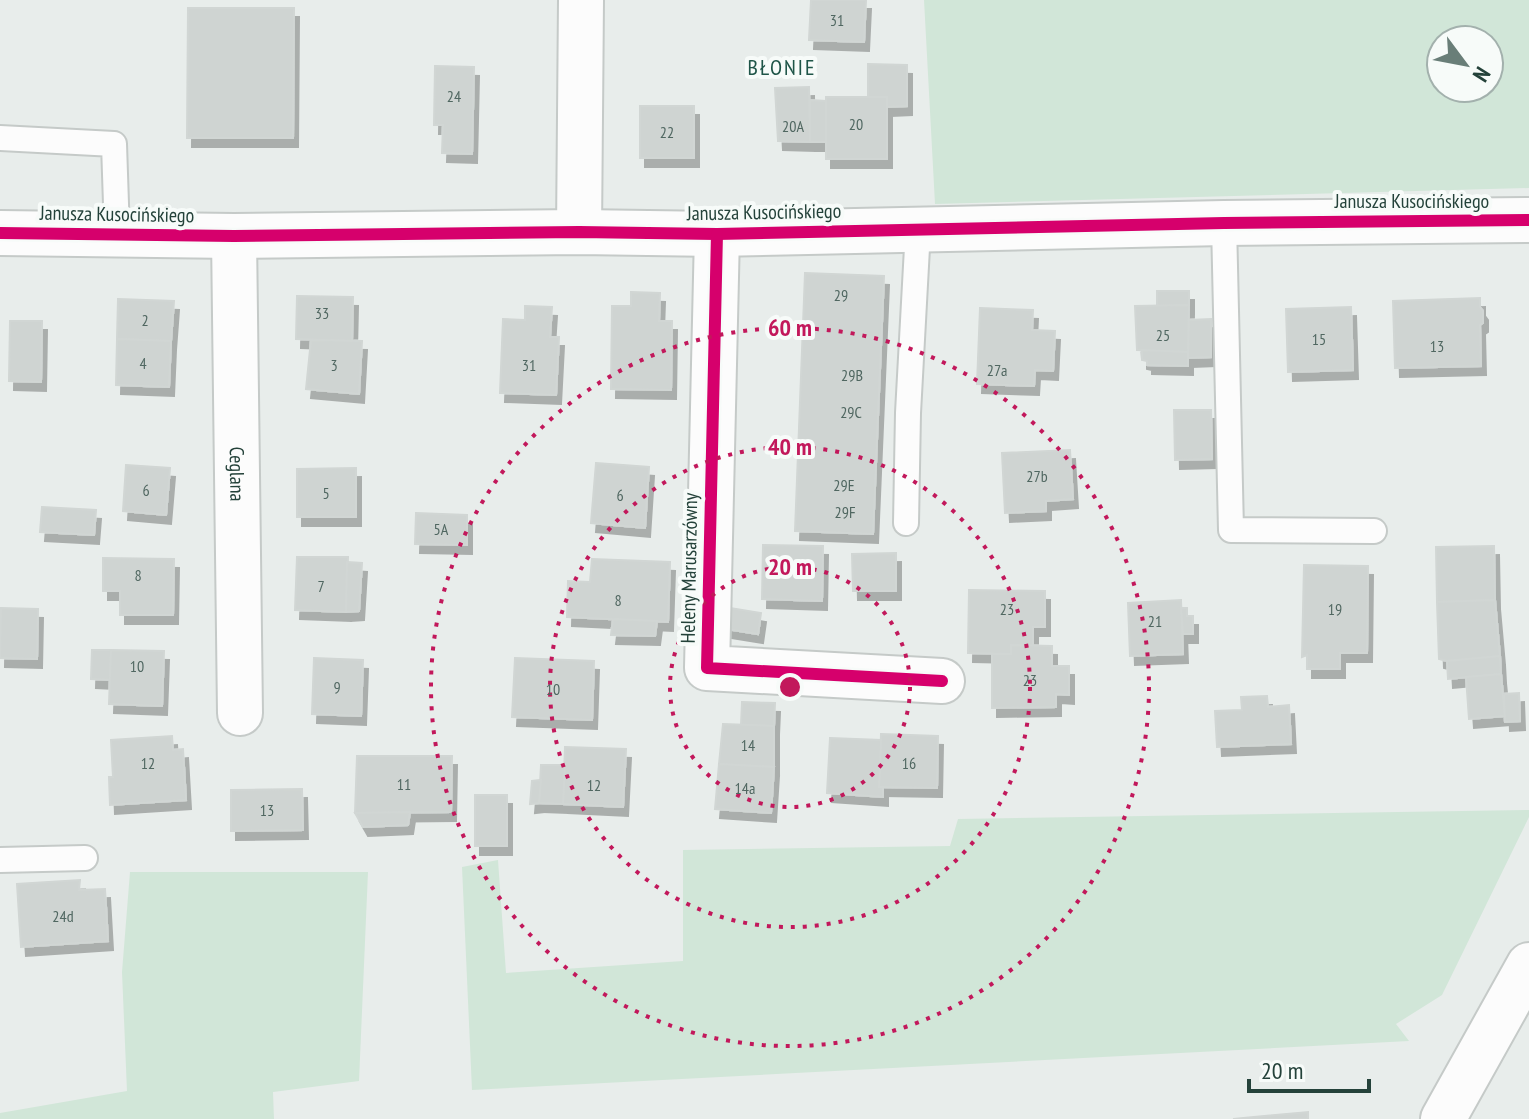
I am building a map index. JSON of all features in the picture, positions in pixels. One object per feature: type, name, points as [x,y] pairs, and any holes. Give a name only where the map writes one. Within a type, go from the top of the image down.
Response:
[{"type":"street","points":[[579,232],[581,0]]},
{"type":"street","name":"Janusza Kusocińskiego","points":[[0,233],[234,236],[579,232],[717,234],[1529,220]]},
{"type":"street","name":"Heleny Marusarzówny","points":[[717,234],[707,668],[942,681]]},
{"type":"street","name":"Ceglana","points":[[234,236],[240,713]]},
{"type":"street","points":[[1443,1119],[1529,965]]},
{"type":"lane","points":[[0,138],[114,144],[117,234]]},
{"type":"lane","points":[[1224,223],[1231,530],[1374,531]]},
{"type":"lane","points":[[906,523],[908,413],[918,229]]},
{"type":"lane","points":[[0,860],[85,858]]},
{"type":"green space","points":[[924,0],[1529,0],[1529,188],[935,204]]},
{"type":"green space","points":[[1529,810],[1529,817],[1442,995],[1396,1024],[1409,1041],[472,1090],[462,867],[498,860],[506,973],[683,961],[683,850],[950,846],[958,819]]},
{"type":"green space","points":[[130,872],[368,872],[359,1081],[273,1092],[274,1119],[0,1119],[0,1113],[127,1091],[122,972]]},
{"type":"building","points":[[811,0],[866,0],[864,42],[809,40]]},
{"type":"building","points":[[188,8],[294,8],[293,138],[187,138]]},
{"type":"building","points":[[868,64],[907,65],[907,106],[887,107],[887,97],[868,97]]},
{"type":"building","points":[[435,66],[474,67],[472,154],[442,153],[443,125],[434,125]]},
{"type":"building","points":[[809,87],[810,142],[778,141],[775,88]]},
{"type":"building","points":[[826,97],[887,97],[887,159],[826,159]]},
{"type":"building","points":[[810,100],[826,101],[826,142],[810,142]]},
{"type":"building","points":[[640,106],[694,106],[694,158],[640,158]]},
{"type":"building","points":[[805,273],[884,276],[873,534],[795,531]]},
{"type":"building","points":[[1157,291],[1189,291],[1189,305],[1157,306]]},
{"type":"building","points":[[631,292],[660,293],[659,321],[672,321],[671,390],[611,389],[612,306],[631,306]]},
{"type":"building","points":[[297,296],[353,297],[352,341],[296,339]]},
{"type":"building","points":[[1480,298],[1483,311],[1483,323],[1480,325],[1481,366],[1395,368],[1393,301]]},
{"type":"building","points":[[118,299],[174,301],[171,341],[117,339]]},
{"type":"building","points":[[1189,305],[1188,352],[1137,350],[1135,306]]},
{"type":"building","points":[[525,306],[552,307],[550,337],[559,337],[556,395],[500,393],[503,319],[525,320]]},
{"type":"building","points":[[1351,307],[1353,370],[1288,372],[1286,309]]},
{"type":"building","points":[[980,308],[1033,310],[1032,330],[1055,331],[1053,371],[1035,370],[1034,386],[977,384]]},
{"type":"building","points":[[1211,319],[1211,357],[1188,358],[1189,320]]},
{"type":"building","points":[[10,321],[42,321],[41,382],[9,381]]},
{"type":"building","points":[[117,339],[171,341],[169,387],[116,385]]},
{"type":"building","points":[[311,340],[362,341],[359,394],[306,389]]},
{"type":"building","points":[[1142,350],[1188,352],[1188,366],[1147,365],[1147,361],[1142,360]]},
{"type":"building","points":[[1174,410],[1211,410],[1212,459],[1175,460]]},
{"type":"building","points":[[1070,450],[1073,499],[1046,501],[1046,511],[1005,513],[1002,453]]},
{"type":"building","points":[[596,463],[649,467],[645,528],[591,523]]},
{"type":"building","points":[[126,465],[170,468],[166,515],[123,511]]},
{"type":"building","points":[[356,468],[356,517],[297,517],[297,469]]},
{"type":"building","points":[[42,507],[96,510],[94,535],[40,532]]},
{"type":"building","points":[[416,513],[467,515],[467,545],[415,544]]},
{"type":"building","points":[[763,545],[823,546],[822,601],[762,599]]},
{"type":"building","points":[[1494,546],[1495,600],[1437,602],[1436,547]]},
{"type":"building","points":[[896,553],[896,591],[853,591],[852,554]]},
{"type":"building","points":[[297,557],[348,557],[346,612],[295,610]]},
{"type":"building","points":[[103,558],[174,559],[173,615],[120,615],[120,591],[103,591]]},
{"type":"building","points":[[592,559],[670,562],[668,622],[567,617],[568,581],[590,582]]},
{"type":"building","points":[[347,562],[362,563],[359,611],[346,612]]},
{"type":"building","points":[[1304,565],[1368,566],[1367,653],[1340,653],[1340,669],[1307,669],[1307,655],[1302,657]]},
{"type":"building","points":[[969,590],[1045,591],[1045,627],[1033,627],[1033,646],[1011,645],[1011,654],[968,653]]},
{"type":"building","points":[[1181,600],[1183,654],[1130,656],[1128,603]]},
{"type":"building","points":[[1495,600],[1500,656],[1439,659],[1437,602]]},
{"type":"building","points":[[1,608],[38,609],[37,659],[0,658]]},
{"type":"building","points":[[730,608],[761,613],[758,634],[726,629]]},
{"type":"building","points":[[1181,608],[1187,608],[1187,616],[1193,616],[1193,634],[1183,634]]},
{"type":"building","points":[[613,619],[657,621],[655,636],[611,635]]},
{"type":"building","points":[[1011,645],[1052,646],[1052,666],[1069,666],[1069,695],[1056,694],[1056,707],[992,708],[992,654],[1011,654]]},
{"type":"building","points":[[92,650],[111,650],[110,680],[91,679]]},
{"type":"building","points":[[111,650],[164,651],[162,706],[109,704]]},
{"type":"building","points":[[1500,656],[1501,674],[1448,679],[1447,661]]},
{"type":"building","points":[[314,658],[363,660],[361,716],[312,714]]},
{"type":"building","points":[[515,658],[594,661],[592,720],[512,717]]},
{"type":"building","points":[[1501,674],[1505,716],[1469,719],[1466,677]]},
{"type":"building","points":[[1519,693],[1520,721],[1505,722],[1504,694]]},
{"type":"building","points":[[1267,696],[1268,707],[1289,705],[1291,744],[1217,747],[1215,711],[1242,710],[1241,697]]},
{"type":"building","points":[[742,702],[775,703],[774,726],[741,725]]},
{"type":"building","points":[[723,724],[774,726],[774,767],[719,764]]},
{"type":"building","points":[[881,734],[938,736],[937,788],[879,787]]},
{"type":"building","points":[[172,736],[173,750],[183,749],[186,800],[110,805],[109,777],[113,777],[111,740]]},
{"type":"building","points":[[830,738],[881,740],[879,787],[883,787],[883,797],[827,793]]},
{"type":"building","points":[[565,747],[626,749],[623,807],[563,804]]},
{"type":"building","points":[[357,756],[452,756],[451,812],[355,813]]},
{"type":"building","points":[[719,764],[774,767],[771,813],[715,809]]},
{"type":"building","points":[[541,765],[565,765],[563,804],[539,803]]},
{"type":"building","points":[[541,780],[539,803],[530,804],[532,781]]},
{"type":"building","points":[[302,789],[303,830],[231,831],[231,790]]},
{"type":"building","points":[[475,795],[507,795],[507,846],[475,846]]},
{"type":"building","points":[[410,812],[408,825],[363,827],[355,813]]},
{"type":"building","points":[[80,880],[79,890],[105,889],[108,941],[21,947],[17,884]]},
{"type":"building","points":[[1308,1112],[1308,1119],[1233,1119]]},
{"type":"cycle path","points":[[0,233],[234,236],[579,232],[717,234],[1529,220]]},
{"type":"cycle path","points":[[717,234],[707,668],[942,681]]},
{"type":"district","name":"BŁONIE","points":[[782,67]]}]
